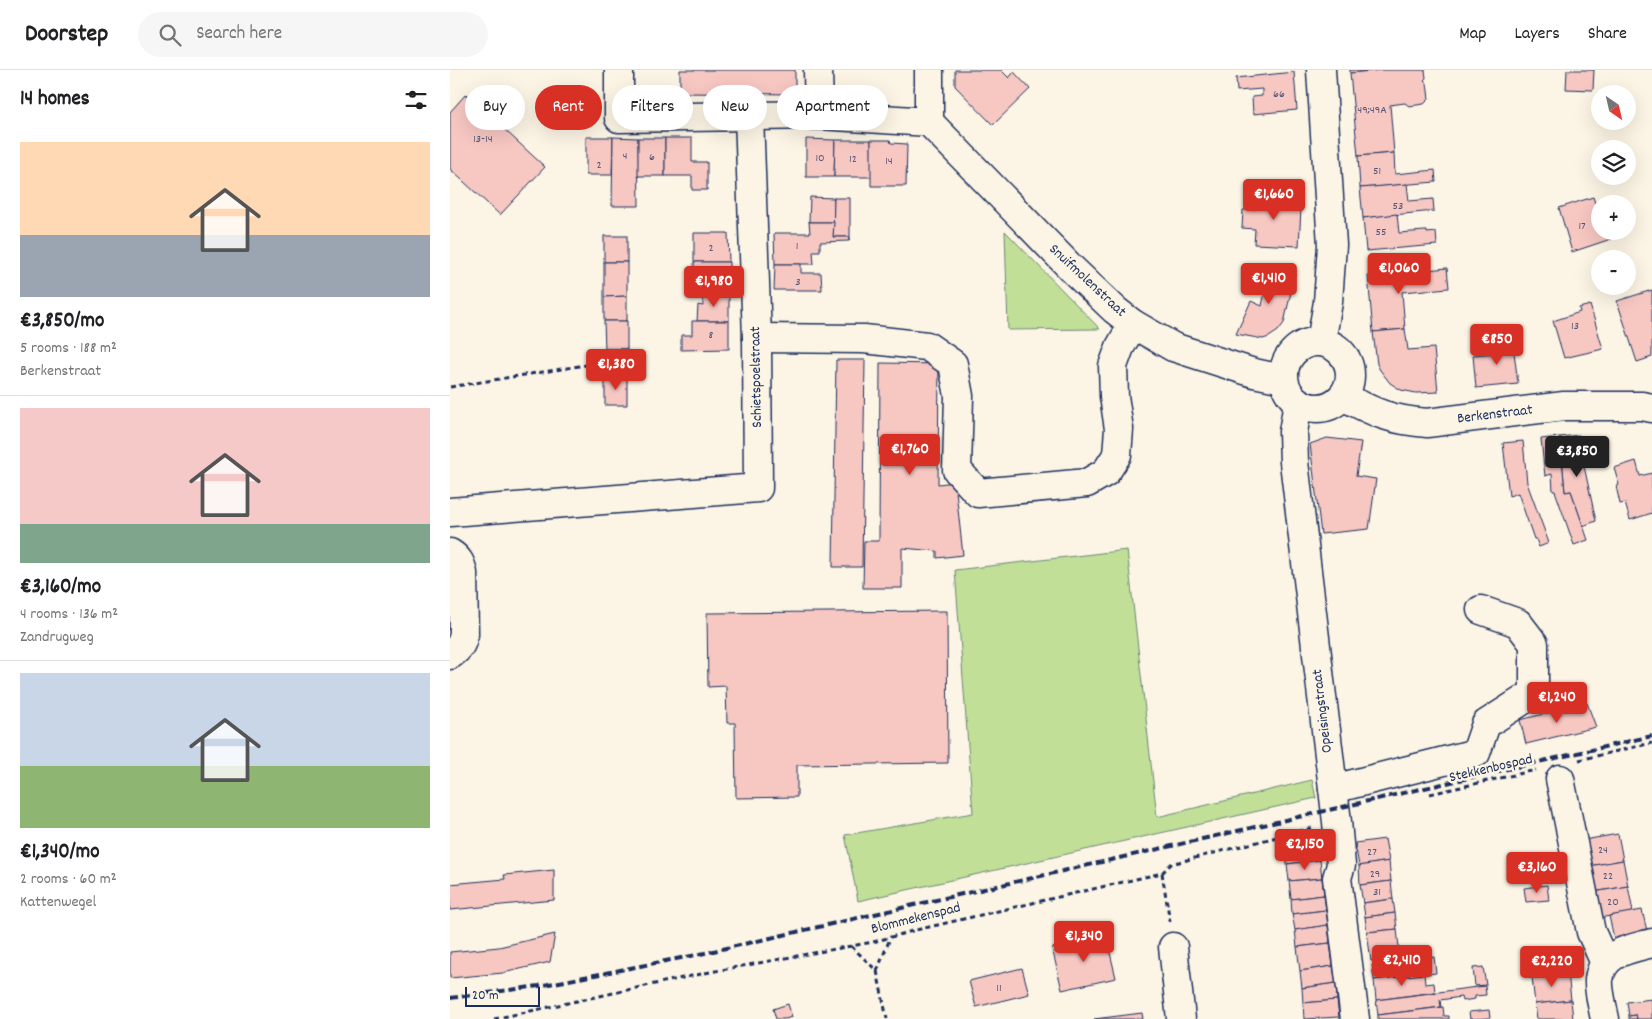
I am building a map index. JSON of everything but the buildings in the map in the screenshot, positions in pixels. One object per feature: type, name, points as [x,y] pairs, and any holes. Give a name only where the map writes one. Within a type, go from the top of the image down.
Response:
[{"type":"street","points":[[619,70],[619,118],[703,117]]},
{"type":"street","points":[[818,70],[818,85]]},
{"type":"street","points":[[888,119],[929,122],[929,70]]},
{"type":"street","points":[[1320,70],[1332,246],[1328,302],[1322,342]]},
{"type":"street","name":"Snuifmolenstraat","points":[[929,122],[1073,270],[1115,310],[1133,324],[1172,347],[1254,373],[1283,379]]},
{"type":"street","name":"Schietspoelstraat","points":[[450,512],[758,488],[757,338],[750,130]]},
{"type":"street","points":[[757,338],[864,339],[927,346],[953,364],[959,396],[957,470],[978,493],[1087,483],[1106,472],[1117,455],[1120,429],[1114,396],[1113,366],[1120,347],[1133,324]]},
{"type":"street","points":[[1322,342],[1335,347],[1344,355],[1350,368],[1350,382],[1343,396],[1330,406],[1310,408],[1288,394],[1283,379],[1285,366],[1293,351],[1307,343],[1322,342]]},
{"type":"street","name":"Berkenstraat","points":[[1343,396],[1374,413],[1404,421],[1427,423],[1564,406],[1642,406],[1652,408]]},
{"type":"street","name":"Opeisingstraat","points":[[1298,402],[1292,432],[1294,462],[1333,790],[1341,865],[1338,878],[1355,1019]]},
{"type":"street","points":[[450,552],[457,557],[463,573],[464,634],[462,643],[450,655]]},
{"type":"street","points":[[1333,790],[1476,753],[1486,724],[1534,693],[1534,644],[1518,623],[1481,610]]},
{"type":"street","points":[[1558,770],[1591,932],[1605,963]]},
{"type":"street","points":[[1604,1019],[1599,980],[1605,963],[1616,953],[1652,942]]},
{"type":"street","points":[[1173,948],[1181,1019]]},
{"type":"path","points":[[450,386],[592,364]]},
{"type":"path","name":"Stekkenbospad","points":[[1421,796],[1558,770],[1652,743]]},
{"type":"path","name":"Blommekenspad","points":[[494,1019],[710,972],[851,946],[1162,874],[1172,864],[1336,822]]},
{"type":"path","points":[[1162,874],[1173,948]]},
{"type":"path","points":[[876,971],[892,936]]},
{"type":"path","points":[[851,946],[876,971],[887,1019]]},
{"type":"green space","points":[[1005,231],[1100,329],[1008,330]]},
{"type":"green space","points":[[1127,550],[1157,817],[1312,780],[1316,798],[858,901],[845,835],[973,813],[955,570]]},
{"type":"railway","points":[[450,998],[539,986],[696,955],[1652,736]]}]
